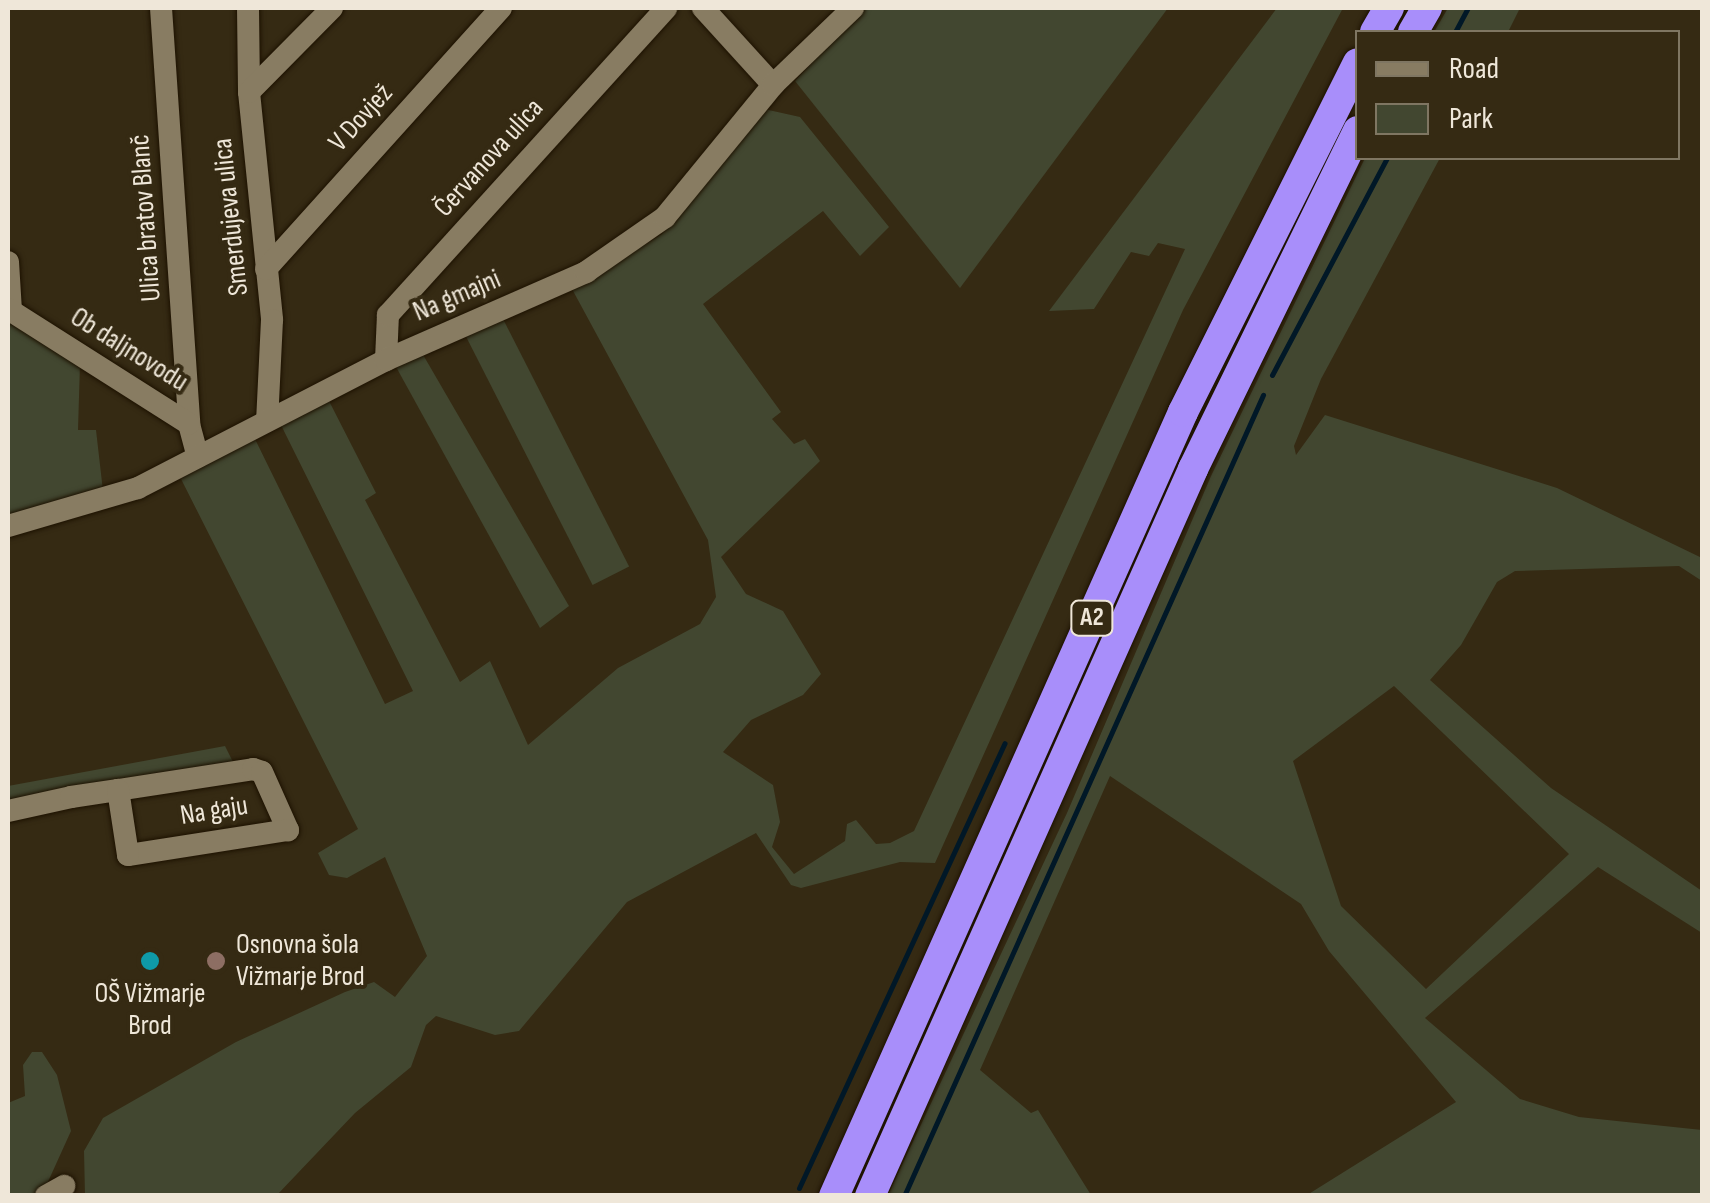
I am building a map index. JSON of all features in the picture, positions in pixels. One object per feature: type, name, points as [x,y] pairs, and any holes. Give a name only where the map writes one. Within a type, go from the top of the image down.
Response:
[{"type":"highway","points":[[1376,30],[1389,8]]},
{"type":"highway","points":[[1414,30],[1428,8]]},
{"type":"highway","name":"A2","points":[[834,1196],[1183,412],[1355,69]]},
{"type":"highway","name":"A2","points":[[870,1196],[1202,451],[1355,137]]},
{"type":"street","name":"Ulica bratov Blanč","points":[[161,8],[189,424]]},
{"type":"street","name":"Smerdujeva ulica","points":[[248,8],[249,92],[272,320],[267,421]]},
{"type":"street","points":[[249,92],[332,8]]},
{"type":"street","name":"V Dovjež","points":[[266,269],[500,8]]},
{"type":"street","name":"Červanova ulica","points":[[386,360],[388,315],[666,8]]},
{"type":"street","points":[[703,8],[773,85]]},
{"type":"street","name":"Na gmajni","points":[[8,526],[138,488],[386,360],[586,272],[665,217],[773,85],[853,8]]},
{"type":"street","points":[[8,262],[9,310]]},
{"type":"street","name":"Ob daljnovodu","points":[[9,310],[189,424],[198,457]]},
{"type":"street","name":"Na gaju","points":[[8,811],[118,790],[254,769],[262,772],[288,830],[128,856],[118,790]]},
{"type":"green space","points":[[862,8],[1168,8],[960,288],[795,81]]},
{"type":"green space","points":[[1277,8],[1343,8],[1183,310],[935,863],[900,862],[801,888],[791,885],[756,833],[627,902],[519,1031],[495,1035],[436,1016],[426,1025],[411,1067],[355,1113],[277,1195],[85,1196],[84,1151],[103,1118],[236,1042],[345,992],[374,982],[395,997],[427,956],[385,857],[347,878],[329,875],[318,853],[358,829],[179,475],[254,437],[385,704],[413,691],[280,423],[328,399],[376,493],[365,500],[460,682],[490,661],[528,745],[618,668],[700,624],[716,597],[708,540],[572,289],[662,234],[764,109],[800,117],[889,227],[860,256],[823,211],[703,304],[781,412],[772,419],[794,444],[805,439],[820,461],[721,557],[746,594],[783,611],[821,674],[803,695],[751,720],[723,752],[773,785],[780,822],[772,847],[794,874],[845,841],[847,824],[856,820],[876,844],[890,843],[914,831],[1185,249],[1158,243],[1149,256],[1131,252],[1094,309],[1049,311]]},
{"type":"green space","points":[[1448,8],[1520,8],[1509,30],[1435,30]]},
{"type":"green space","points":[[1364,160],[1439,160],[1321,379],[1294,446],[1296,455],[1325,415],[1557,488],[1702,558],[1702,581],[1679,566],[1515,571],[1497,582],[1461,645],[1430,680],[1551,788],[1702,891],[1702,933],[1598,867],[1425,1018],[1520,1099],[1579,1117],[1702,1130],[1702,1195],[1307,1195],[1456,1102],[1329,951],[1301,904],[1110,776],[980,1070],[1031,1113],[1038,1110],[1091,1195],[888,1195],[1067,813],[1211,476]],"holes":[[[1394,686],[1569,854],[1426,989],[1341,906],[1293,761]]]},
{"type":"green space","points":[[502,317],[629,566],[593,585],[465,336]]},
{"type":"green space","points":[[8,319],[80,364],[78,430],[96,430],[103,491],[8,520]]},
{"type":"green space","points":[[422,353],[569,606],[540,628],[395,365]]},
{"type":"green space","points":[[225,746],[234,764],[8,800],[8,786]]},
{"type":"green space","points":[[32,1052],[42,1052],[57,1075],[71,1131],[42,1195],[8,1195],[8,1103],[25,1096],[23,1065]]},
{"type":"waterway","points":[[1456,30],[1468,8]]},
{"type":"waterway","points":[[1272,375],[1386,160]]},
{"type":"waterway","points":[[904,1196],[1263,395]]},
{"type":"waterway","points":[[799,1188],[1005,743]]},
{"type":"place","name":"OŠ Vižmarje Brod","points":[[150,961]]},
{"type":"place","name":"Osnovna šola Vižmarje Brod","points":[[216,961]]}]
